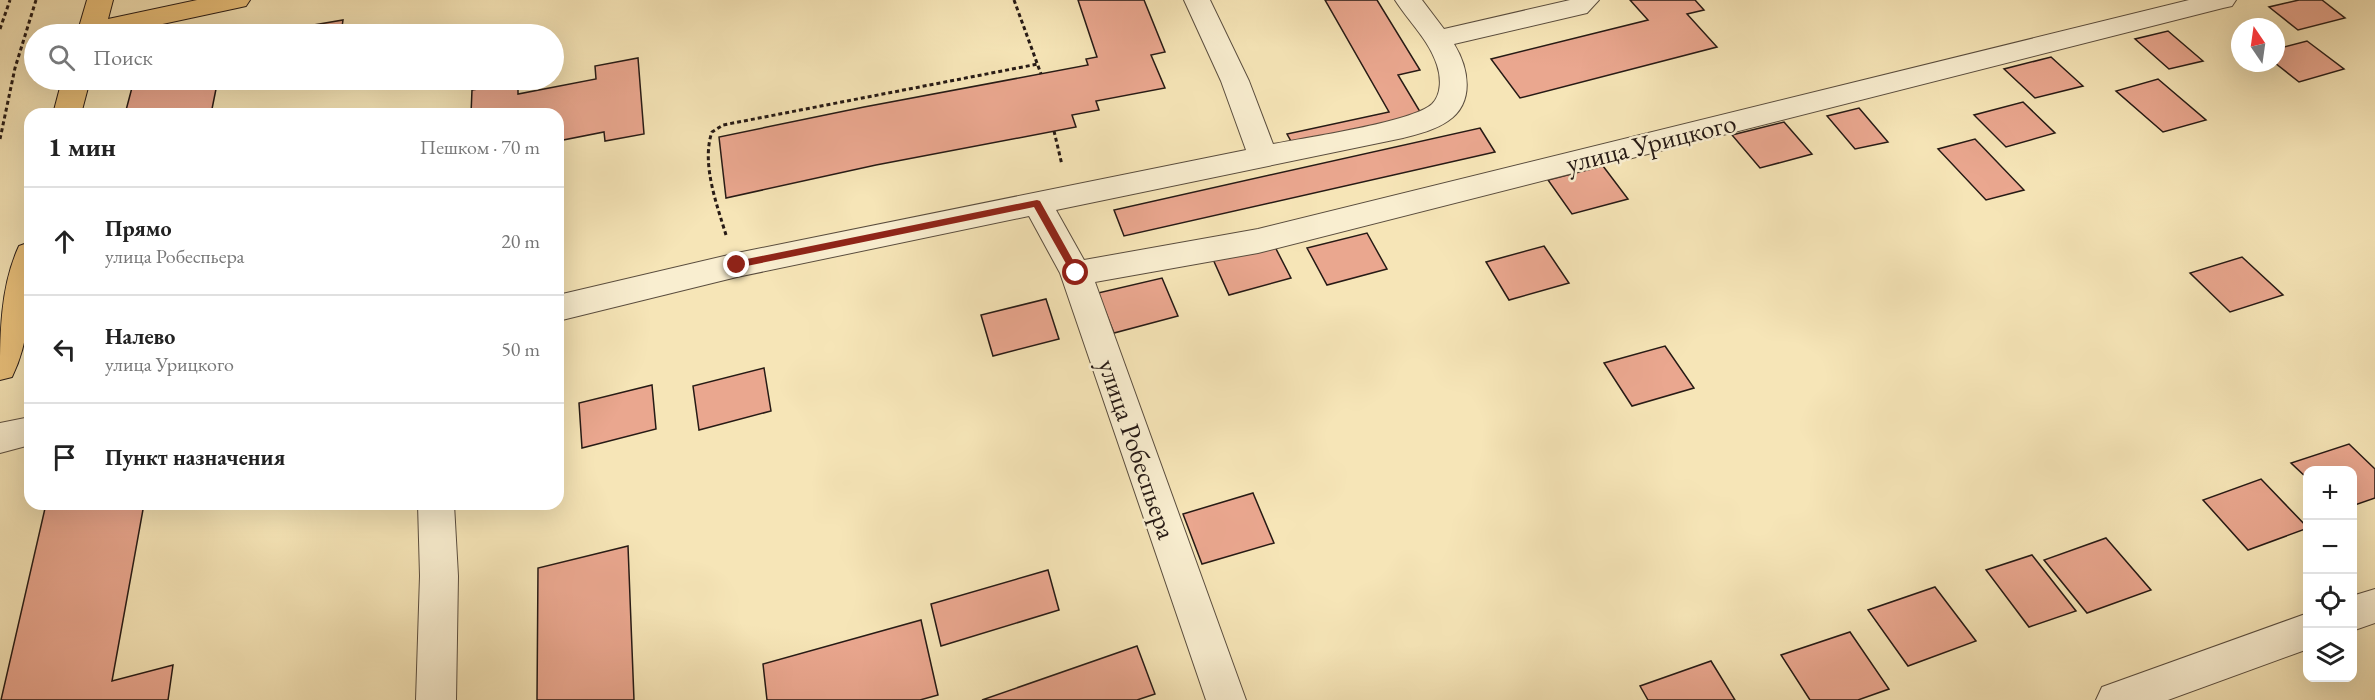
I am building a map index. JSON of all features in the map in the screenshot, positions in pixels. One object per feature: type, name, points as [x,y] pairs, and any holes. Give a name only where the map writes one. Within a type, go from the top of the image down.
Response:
[{"type":"main road","points":[[93,24],[100,0]]},
{"type":"main road","points":[[130,24],[236,0]]},
{"type":"main road","points":[[69,108],[73,90]]},
{"type":"main road","points":[[0,368],[24,277]]},
{"type":"street","points":[[1197,0],[1235,81],[1263,156]]},
{"type":"street","points":[[564,307],[737,265],[1403,128],[1427,120],[1444,109],[1452,97],[1454,78],[1448,57],[1438,39],[1408,0]]},
{"type":"street","points":[[1438,39],[1578,7],[1586,0]]},
{"type":"street","name":"улица Урицкого","points":[[1076,273],[1258,241],[2223,0]]},
{"type":"street","name":"улица Робеспьера","points":[[1037,203],[1076,273],[1226,700]]},
{"type":"street","points":[[0,438],[24,432]]},
{"type":"street","points":[[436,510],[439,576],[436,700]]},
{"type":"street","points":[[2357,612],[2375,606]]},
{"type":"street","points":[[2116,700],[2303,632]]},
{"type":"path","points":[[0,29],[10,0]]},
{"type":"path","points":[[29,24],[36,0]]},
{"type":"path","points":[[1014,0],[1041,74]]},
{"type":"path","points":[[0,139],[15,68],[24,39]]},
{"type":"path","points":[[737,265],[722,224],[712,183],[709,140],[712,131],[723,124],[1038,64]]},
{"type":"building","points":[[1078,0],[1144,0],[1165,52],[1151,55],[1165,88],[1096,101],[1099,110],[1072,115],[1076,127],[876,165],[726,198],[719,137],[1088,65],[1086,59],[1097,57]]},
{"type":"building","points":[[1325,0],[1377,0],[1420,70],[1398,75],[1422,115],[1292,143],[1287,134],[1389,112]]},
{"type":"building","points":[[1630,0],[1695,0],[1704,10],[1687,14],[1717,47],[1520,98],[1491,59],[1648,20]]},
{"type":"building","points":[[2299,0],[2322,0],[2345,18],[2298,30],[2269,7]]},
{"type":"building","points":[[343,20],[342,24],[320,24]]},
{"type":"building","points":[[2168,31],[2203,61],[2169,69],[2135,39]]},
{"type":"building","points":[[2307,41],[2344,69],[2299,82],[2285,71],[2285,47]]},
{"type":"building","points":[[2051,57],[2083,86],[2035,98],[2004,69]]},
{"type":"building","points":[[638,58],[644,134],[605,141],[604,132],[564,140],[564,108],[471,108],[472,90],[518,90],[518,94],[539,90],[564,90],[564,85],[596,79],[595,66]]},
{"type":"building","points":[[2158,79],[2206,120],[2163,132],[2116,91]]},
{"type":"building","points":[[131,90],[216,90],[212,108],[127,108]]},
{"type":"building","points":[[2023,102],[2055,133],[2006,147],[1974,115]]},
{"type":"building","points":[[1859,108],[1888,142],[1855,149],[1827,116]]},
{"type":"building","points":[[1784,122],[1812,154],[1760,168],[1732,135]]},
{"type":"building","points":[[1480,128],[1495,152],[1124,236],[1114,210]]},
{"type":"building","points":[[1975,139],[2024,190],[1986,200],[1938,149]]},
{"type":"building","points":[[1603,166],[1628,199],[1572,214],[1548,180]]},
{"type":"building","points":[[1367,233],[1387,269],[1327,285],[1307,248]]},
{"type":"building","points":[[1272,241],[1291,278],[1229,295],[1212,257]]},
{"type":"building","points":[[1544,246],[1569,283],[1509,300],[1486,262]]},
{"type":"building","points":[[2242,257],[2283,295],[2230,312],[2190,273]]},
{"type":"building","points":[[1162,278],[1178,316],[1114,333],[1098,293]]},
{"type":"building","points":[[1046,299],[1059,339],[993,356],[981,315]]},
{"type":"building","points":[[1665,346],[1694,388],[1632,406],[1604,363]]},
{"type":"building","points":[[764,368],[771,411],[699,430],[693,386]]},
{"type":"building","points":[[652,385],[656,429],[582,448],[579,403]]},
{"type":"building","points":[[2349,444],[2375,469],[2375,498],[2357,504],[2357,466],[2303,466],[2303,474],[2291,463]]},
{"type":"building","points":[[2261,479],[2303,523],[2303,530],[2248,550],[2203,500]]},
{"type":"building","points":[[1253,493],[1274,543],[1202,564],[1183,514]]},
{"type":"building","points":[[45,510],[143,510],[112,681],[173,665],[168,700],[1,700]]},
{"type":"building","points":[[2106,538],[2151,590],[2087,613],[2044,560]]},
{"type":"building","points":[[628,546],[634,700],[537,700],[538,568]]},
{"type":"building","points":[[2032,555],[2076,611],[2029,627],[1986,570]]},
{"type":"building","points":[[1048,570],[1059,610],[941,646],[931,604]]},
{"type":"building","points":[[1935,587],[1976,641],[1908,666],[1868,610]]},
{"type":"building","points":[[921,620],[938,695],[920,700],[767,700],[763,664]]},
{"type":"building","points":[[1850,632],[1889,689],[1858,700],[1810,700],[1781,655]]},
{"type":"building","points":[[1137,646],[1155,694],[1137,700],[982,700]]},
{"type":"building","points":[[1711,661],[1735,700],[1648,700],[1640,686]]},
{"type":"route","points":[[737,265],[1037,203],[1076,273]]}]
